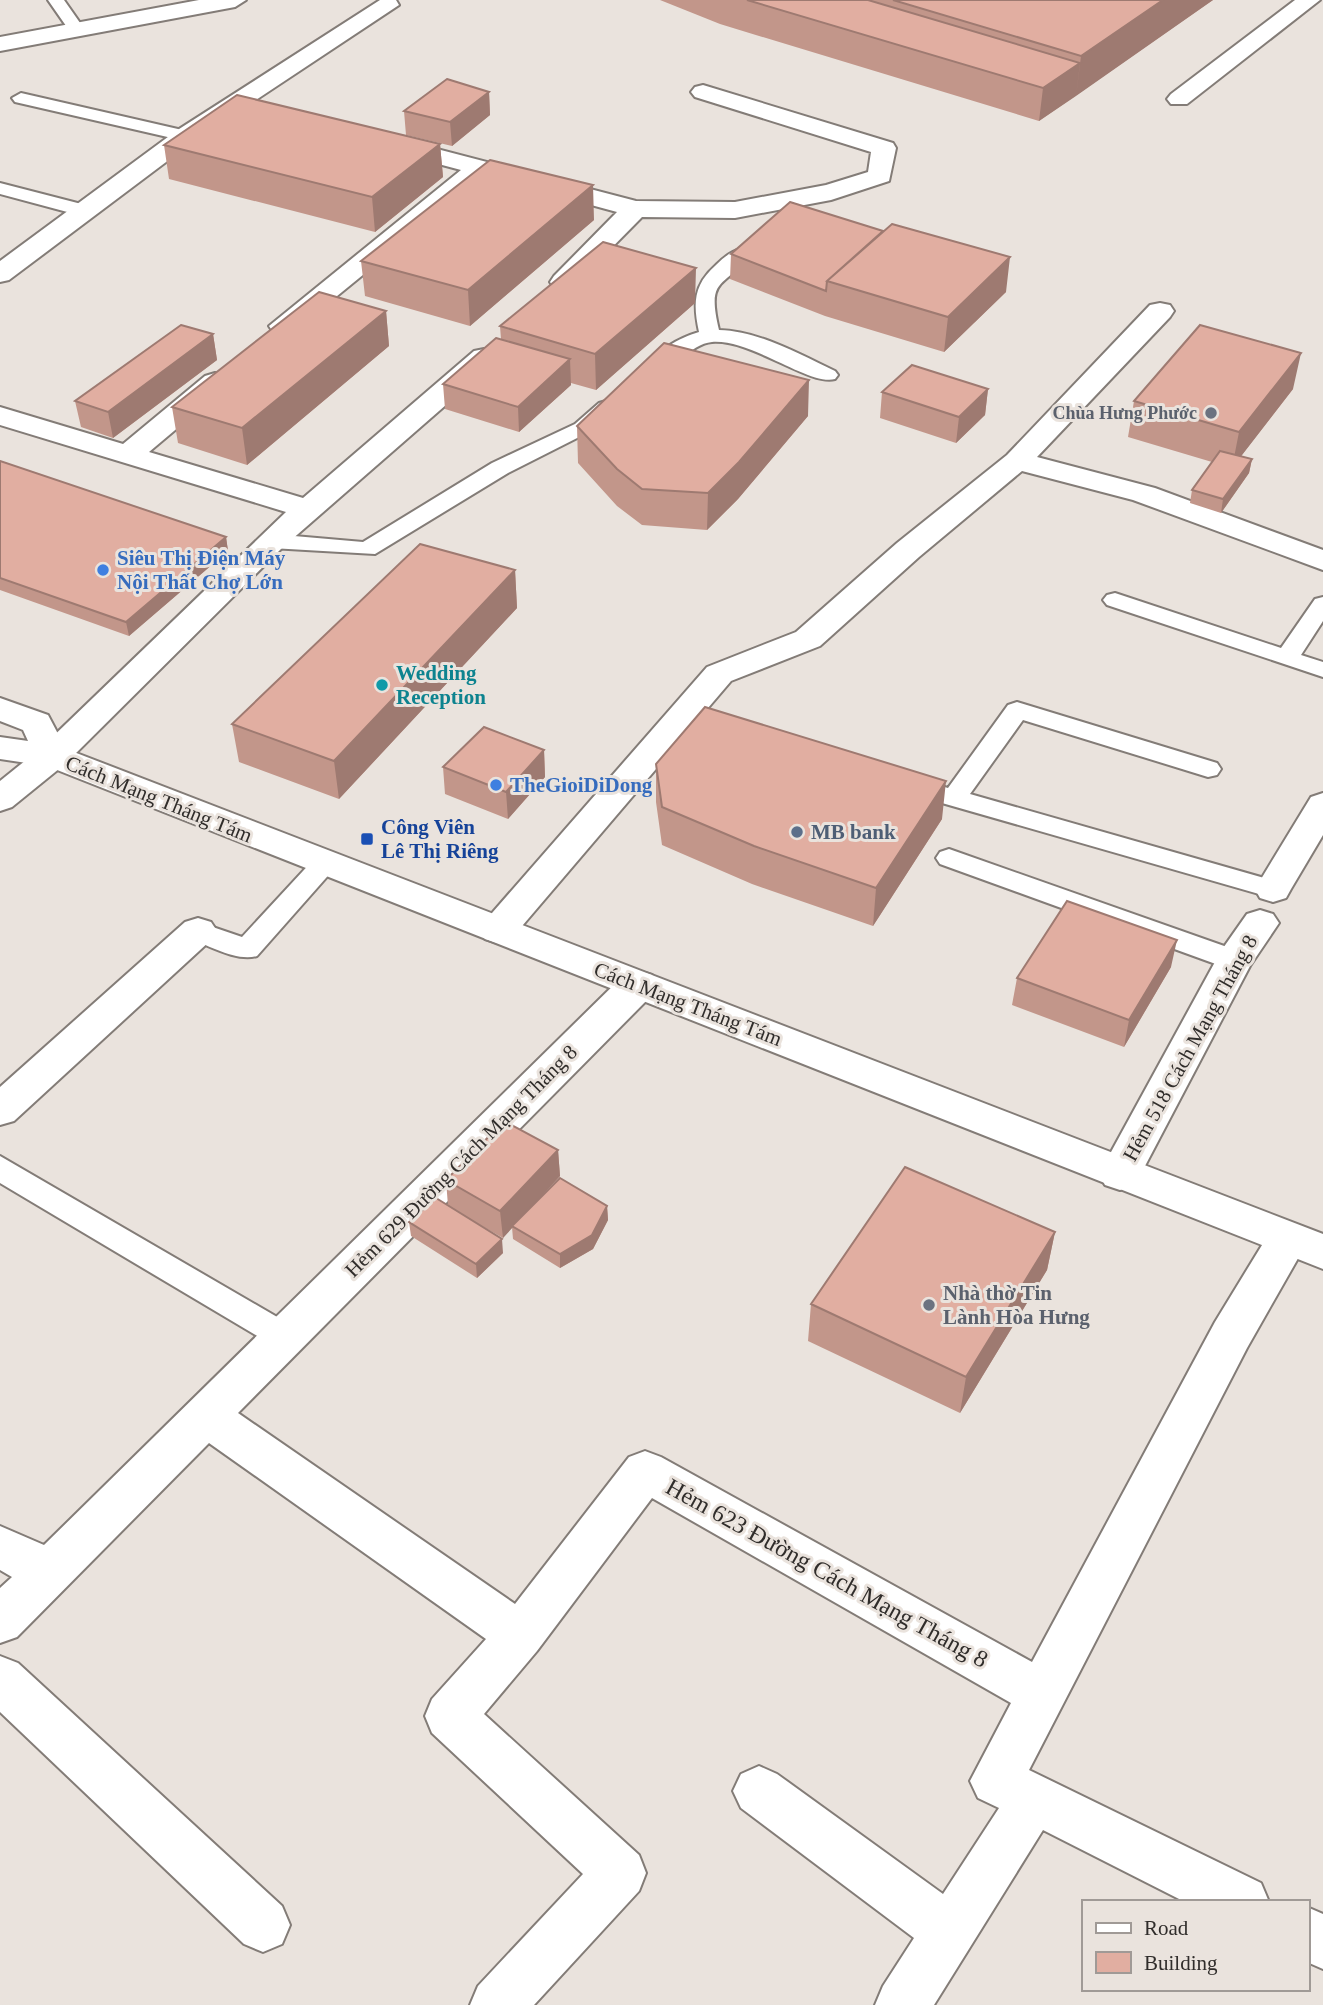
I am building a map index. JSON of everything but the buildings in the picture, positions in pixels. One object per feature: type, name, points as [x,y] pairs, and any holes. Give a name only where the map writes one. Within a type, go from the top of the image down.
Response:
[{"type":"street","points":[[0,44],[235,0]]},
{"type":"street","points":[[1179,99],[1308,0]]},
{"type":"street","points":[[0,274],[185,136],[388,5]]},
{"type":"street","points":[[363,137],[635,209],[735,210],[831,192],[880,176],[884,148],[703,93]]},
{"type":"street","points":[[233,105],[259,111]]},
{"type":"street","points":[[267,340],[480,167]]},
{"type":"street","points":[[541,304],[635,209]]},
{"type":"street","points":[[498,930],[694,722],[719,674],[808,639],[908,550],[1017,461],[1160,311]]},
{"type":"street","points":[[0,799],[53,756],[271,541],[502,341]]},
{"type":"street","points":[[128,454],[234,366]]},
{"type":"street","points":[[0,416],[308,509]]},
{"type":"street","points":[[1017,461],[1144,494],[1323,561]]},
{"type":"street","name":"Cách Mạng Tháng Tám","points":[[0,709],[36,723],[53,756]]},
{"type":"street","name":"Cách Mạng Tháng Tám","points":[[0,748],[53,756],[1306,1245]]},
{"type":"street","points":[[1273,889],[1323,805]]},
{"type":"street","name":"Hẻm 518 Cách Mạng Tháng 8","points":[[1120,1174],[1234,960],[1260,923]]},
{"type":"street","points":[[0,1110],[198,931]]},
{"type":"street","name":"Hẻm 629 Đường Cách Mạng Tháng 8","points":[[0,1621],[638,985]]},
{"type":"street","points":[[1238,1900],[996,1781],[1231,1335],[1306,1245]]},
{"type":"street","points":[[206,1416],[520,1634],[450,1716],[620,1873],[497,2005]]},
{"type":"street","name":"Hẻm 623 Đường Cách Mạng Tháng 8","points":[[520,1634],[645,1471],[1042,1694]]},
{"type":"street","points":[[0,1547],[50,1572]]},
{"type":"street","points":[[0,1679],[263,1925]]},
{"type":"street","points":[[759,1791],[950,1932]]},
{"type":"street","points":[[902,2005],[1032,1797]]},
{"type":"lane","points":[[56,0],[77,30]]},
{"type":"lane","points":[[21,98],[185,136]]},
{"type":"lane","points":[[0,188],[86,211]]},
{"type":"lane","points":[[710,336],[703,305],[705,287],[712,276],[740,255]]},
{"type":"lane","points":[[642,377],[674,351],[710,336],[758,344],[828,375]]},
{"type":"lane","points":[[271,541],[367,549],[500,468],[582,428],[621,395]]},
{"type":"lane","points":[[1115,600],[1323,670]]},
{"type":"lane","points":[[1286,659],[1323,604]]},
{"type":"lane","points":[[953,799],[1017,710],[1208,769]]},
{"type":"lane","points":[[888,779],[1273,889]]},
{"type":"lane","points":[[949,858],[1234,960]]},
{"type":"lane","points":[[198,931],[247,948],[324,864]]},
{"type":"lane","points":[[0,1168],[285,1338]]},
{"type":"place","name":"Chùa Hưng Phước","points":[[1211,413]]},
{"type":"place","name":"Siêu Thị Điện Máy Nội Thất Chợ Lớn","points":[[103,570]]},
{"type":"place","name":"Wedding Reception","points":[[382,685]]},
{"type":"place","name":"TheGioiDiDong","points":[[496,785]]},
{"type":"place","name":"MB bank","points":[[797,832]]},
{"type":"place","name":"Công Viên Lê Thị Riêng","points":[[367,839]]},
{"type":"place","name":"Nhà thờ Tin Lành Hòa Hưng","points":[[929,1305]]}]
